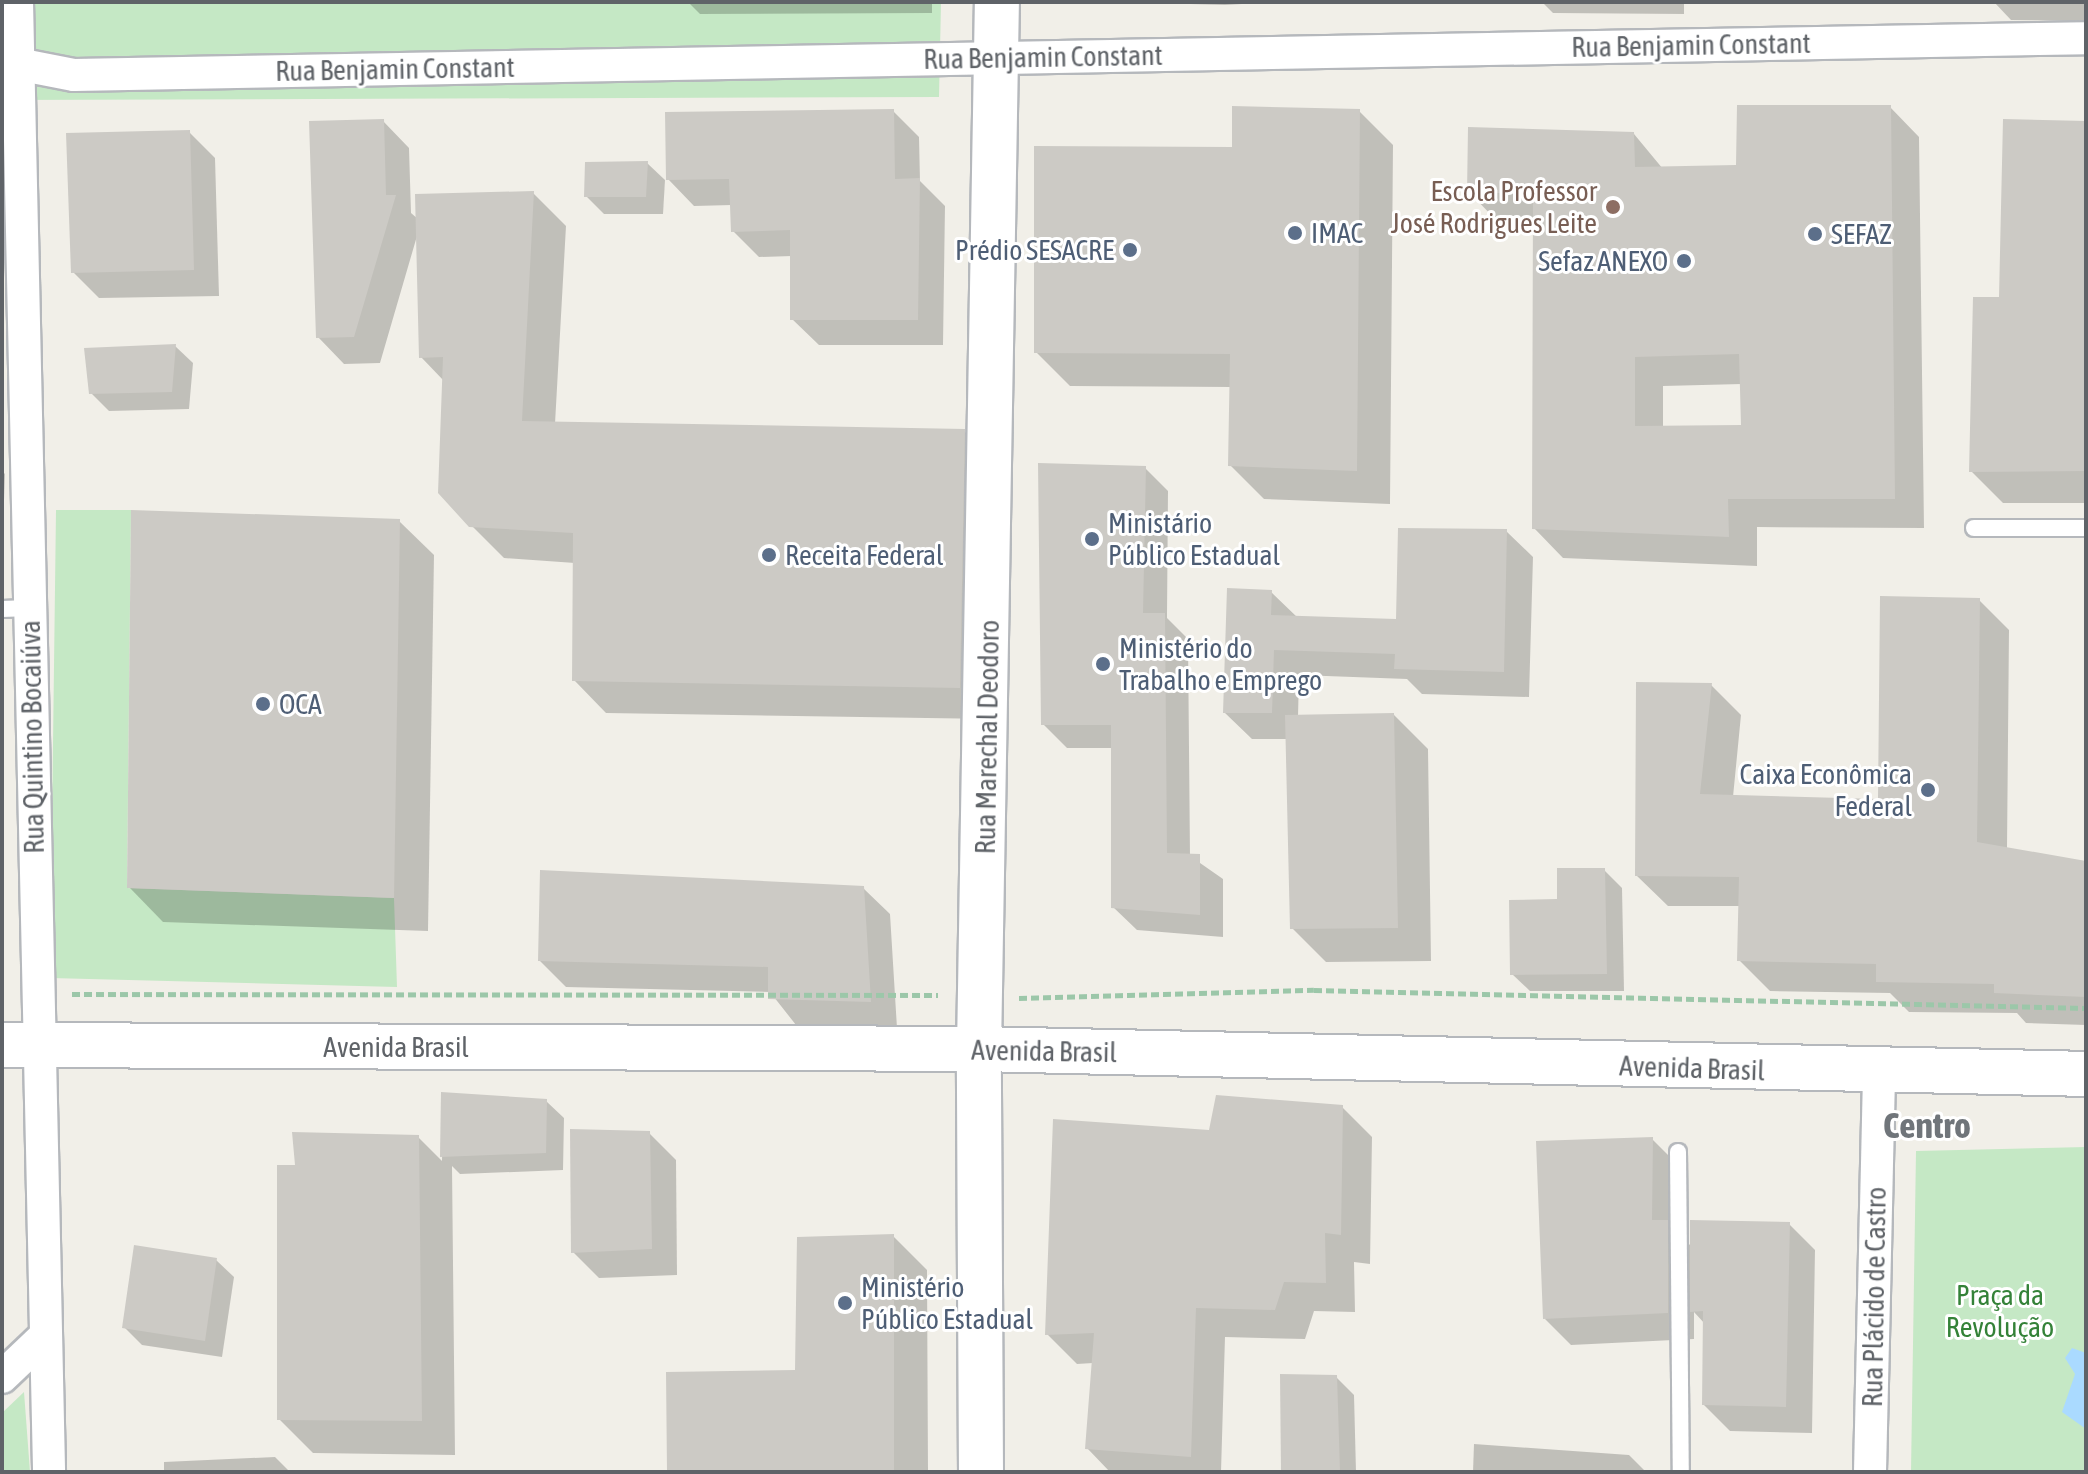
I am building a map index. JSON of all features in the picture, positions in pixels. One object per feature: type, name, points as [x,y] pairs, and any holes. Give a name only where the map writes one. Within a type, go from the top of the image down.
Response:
[{"type":"street","name":"Rua Quintino Bocaiúva","points":[[17,2],[10,61],[15,608],[38,994],[18,1045],[44,1337],[49,1472]]},
{"type":"street","name":"Rua Marechal Deodoro","points":[[981,1472],[979,1049],[997,2]]},
{"type":"street","name":"Rua Benjamin Constant","points":[[10,61],[74,75],[2086,38]]},
{"type":"street","name":"Avenida Brasil","points":[[18,1045],[979,1049],[1879,1074],[2086,1074]]},
{"type":"street","name":"Rua Plácido de Castro","points":[[1870,1472],[1879,1074]]},
{"type":"street","points":[[2,1377],[44,1337]]},
{"type":"lane","points":[[1974,528],[2086,528]]},
{"type":"lane","points":[[1678,1152],[1681,1472]]},
{"type":"path","points":[[38,994],[982,994],[1314,990],[2086,1008]]},
{"type":"green space","points":[[2,2],[941,2],[939,97],[2,100]]},
{"type":"green space","points":[[56,510],[131,510],[127,888],[394,898],[397,987],[50,978]]},
{"type":"green space","name":"Praça da Revolução","points":[[2086,1147],[2086,1472],[1911,1472],[1916,1151]]},
{"type":"green space","points":[[24,1392],[30,1472],[2,1472],[2,1413]]},
{"type":"water","points":[[2072,1348],[2086,1353],[2086,1429],[2062,1412],[2075,1374],[2065,1358]]},
{"type":"building","points":[[1737,105],[1891,105],[1895,499],[1728,499],[1729,537],[1532,529],[1533,193],[1467,193],[1468,127],[1634,132],[1635,167],[1736,165]],"holes":[[[1739,354],[1741,425],[1635,426],[1635,357]]]},
{"type":"building","points":[[1232,106],[1360,109],[1357,471],[1228,466],[1230,354],[1034,353],[1034,146],[1232,147]]},
{"type":"building","points":[[894,109],[895,179],[920,178],[918,320],[790,320],[790,230],[731,232],[729,179],[666,180],[665,112]]},
{"type":"building","points":[[384,119],[386,195],[396,195],[354,337],[316,338],[309,121]]},
{"type":"building","points":[[2003,119],[2086,121],[2086,471],[1969,472],[1973,297],[1999,297]]},
{"type":"building","points":[[190,130],[194,270],[71,273],[66,133]]},
{"type":"building","points":[[648,161],[646,197],[584,197],[585,162]]},
{"type":"building","name":"Receita Federal","points":[[534,191],[522,421],[965,429],[960,688],[572,681],[573,533],[469,527],[438,493],[443,357],[419,358],[415,194]]},
{"type":"building","points":[[176,344],[172,392],[89,394],[84,348]]},
{"type":"building","points":[[1038,463],[1146,466],[1143,613],[1165,613],[1167,853],[1200,854],[1200,915],[1111,908],[1111,725],[1041,725]]},
{"type":"building","name":"OCA","points":[[131,510],[400,519],[394,898],[127,888]]},
{"type":"building","points":[[1398,528],[1507,529],[1504,672],[1394,669],[1395,654],[1274,650],[1272,713],[1223,713],[1227,588],[1272,590],[1271,615],[1396,619]]},
{"type":"building","points":[[1880,596],[1980,598],[1977,842],[2086,861],[2086,997],[1994,993],[1994,984],[1876,982],[1876,964],[1737,961],[1739,877],[1635,876],[1636,682],[1712,683],[1700,794],[1878,799]]},
{"type":"building","points":[[1394,713],[1398,928],[1290,929],[1285,715]]},
{"type":"building","points":[[1557,868],[1605,868],[1607,974],[1510,975],[1509,900],[1557,899]]},
{"type":"building","points":[[540,870],[864,886],[871,1002],[768,999],[768,967],[538,961]]},
{"type":"building","points":[[441,1092],[547,1099],[546,1153],[440,1157]]},
{"type":"building","points":[[1216,1095],[1343,1105],[1341,1235],[1325,1233],[1326,1283],[1284,1282],[1275,1310],[1196,1308],[1191,1457],[1085,1449],[1094,1333],[1045,1335],[1053,1119],[1209,1130]]},
{"type":"building","points":[[570,1129],[650,1131],[652,1249],[571,1253]]},
{"type":"building","points":[[292,1132],[419,1135],[422,1421],[277,1420],[277,1165],[295,1165]]},
{"type":"building","points":[[1653,1137],[1652,1220],[1668,1220],[1668,1313],[1543,1319],[1536,1141]]},
{"type":"building","points":[[1690,1220],[1790,1222],[1786,1407],[1702,1405],[1703,1311],[1690,1312]]},
{"type":"building","name":"Ministério Público Estadual","points":[[894,1234],[894,1472],[667,1472],[666,1372],[795,1370],[797,1237]]},
{"type":"building","points":[[134,1245],[217,1258],[205,1341],[122,1328]]},
{"type":"building","points":[[1280,1374],[1337,1375],[1340,1472],[1281,1472]]},
{"type":"place","name":"Escola Professor José Rodrigues Leite","points":[[1613,207]]},
{"type":"place","name":"IMAC","points":[[1295,233]]},
{"type":"place","name":"SEFAZ","points":[[1815,234]]},
{"type":"place","name":"Prédio SESACRE","points":[[1130,250]]},
{"type":"place","name":"Sefaz ANEXO","points":[[1684,261]]},
{"type":"place","name":"Ministário Público Estadual","points":[[1092,539]]},
{"type":"place","name":"Receita Federal","points":[[769,555]]},
{"type":"place","name":"Ministério do Trabalho e Emprego","points":[[1103,664]]},
{"type":"place","name":"OCA","points":[[263,704]]},
{"type":"place","name":"Caixa Econômica Federal","points":[[1928,790]]},
{"type":"place","name":"Ministério Público Estadual","points":[[845,1303]]},
{"type":"district","name":"Centro","points":[[1927,1126]]}]
